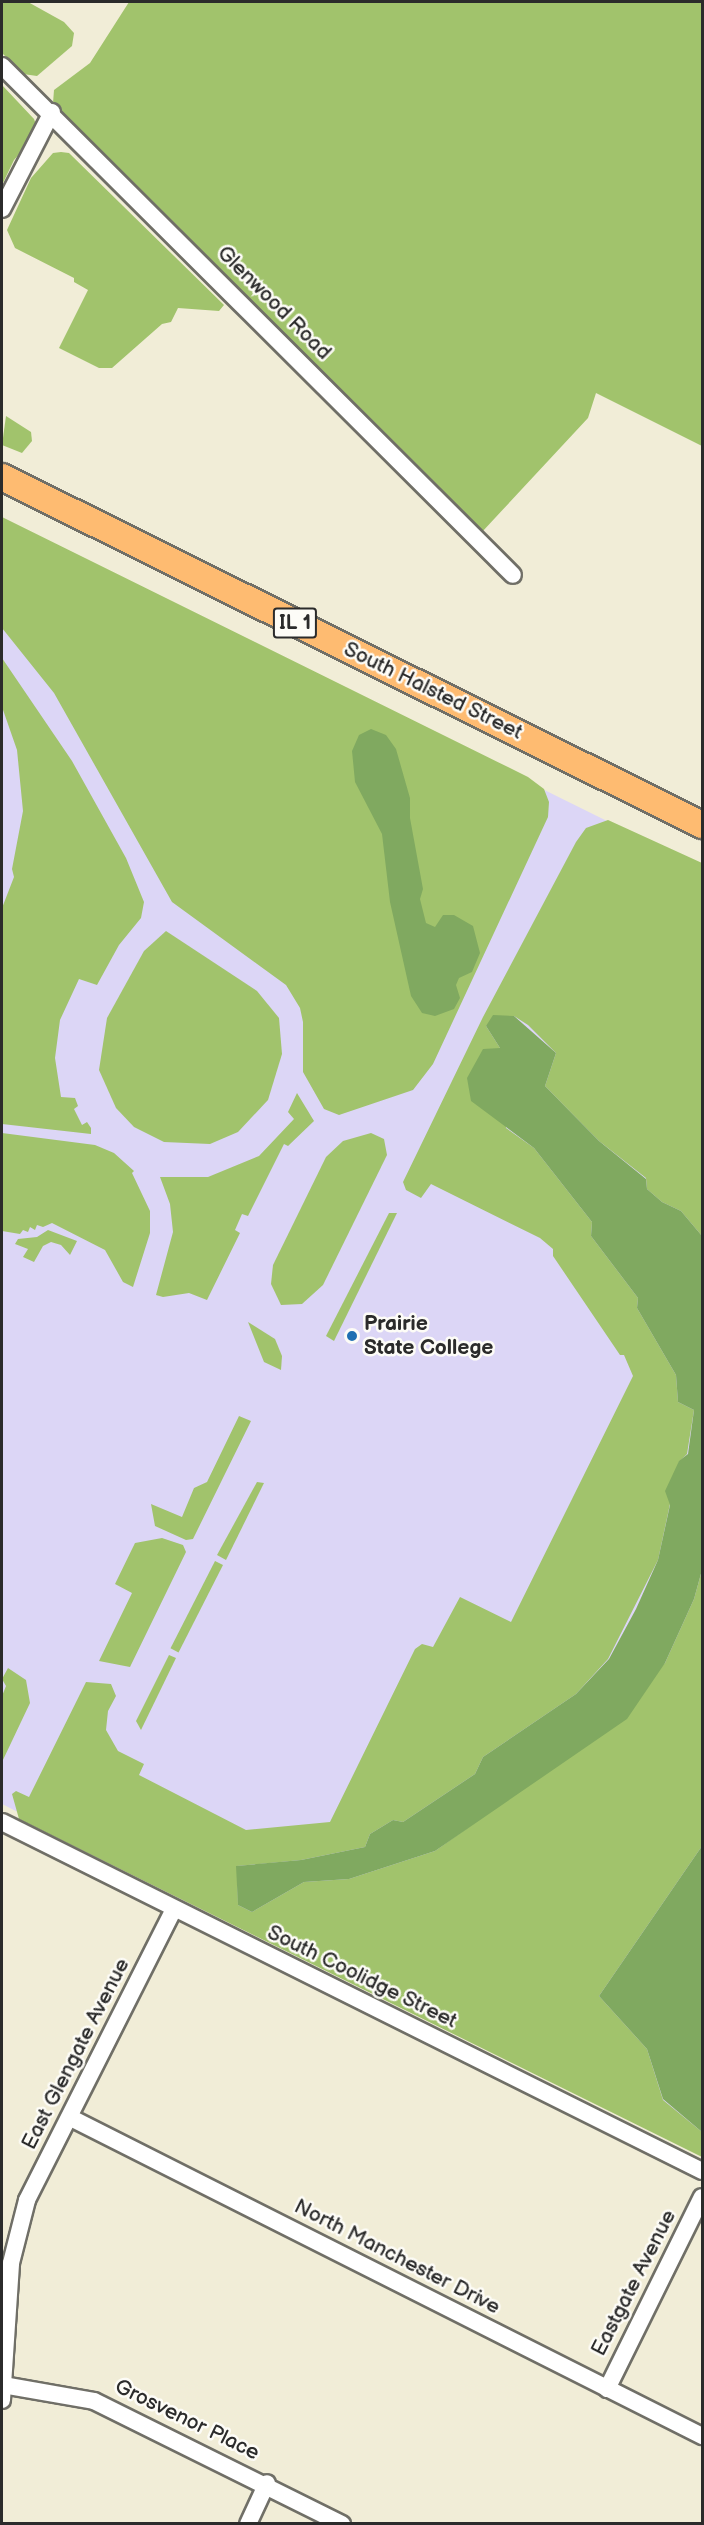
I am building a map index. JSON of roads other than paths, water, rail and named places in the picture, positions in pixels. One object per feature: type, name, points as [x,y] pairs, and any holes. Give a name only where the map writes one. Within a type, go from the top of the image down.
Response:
[{"type":"main road","name":"South Halsted Street","points":[[2,477],[702,825]]},
{"type":"street","name":"Glenwood Road","points":[[2,66],[52,112],[513,575]]},
{"type":"street","points":[[2,209],[52,112]]},
{"type":"street","name":"South Coolidge Street","points":[[2,1822],[702,2171]]},
{"type":"street","name":"East Glengate Avenue","points":[[2,2392],[16,2234],[27,2200],[71,2118],[174,1908]]},
{"type":"street","name":"North Manchester Drive","points":[[71,2118],[702,2436]]},
{"type":"street","name":"Eastgate Avenue","points":[[607,2389],[702,2197]]},
{"type":"street","name":"Grosvenor Place","points":[[2,2392],[94,2401],[267,2483],[342,2523]]},
{"type":"street","points":[[248,2523],[267,2483]]},
{"type":"place","name":"Prairie State College","points":[[352,1336]]}]
